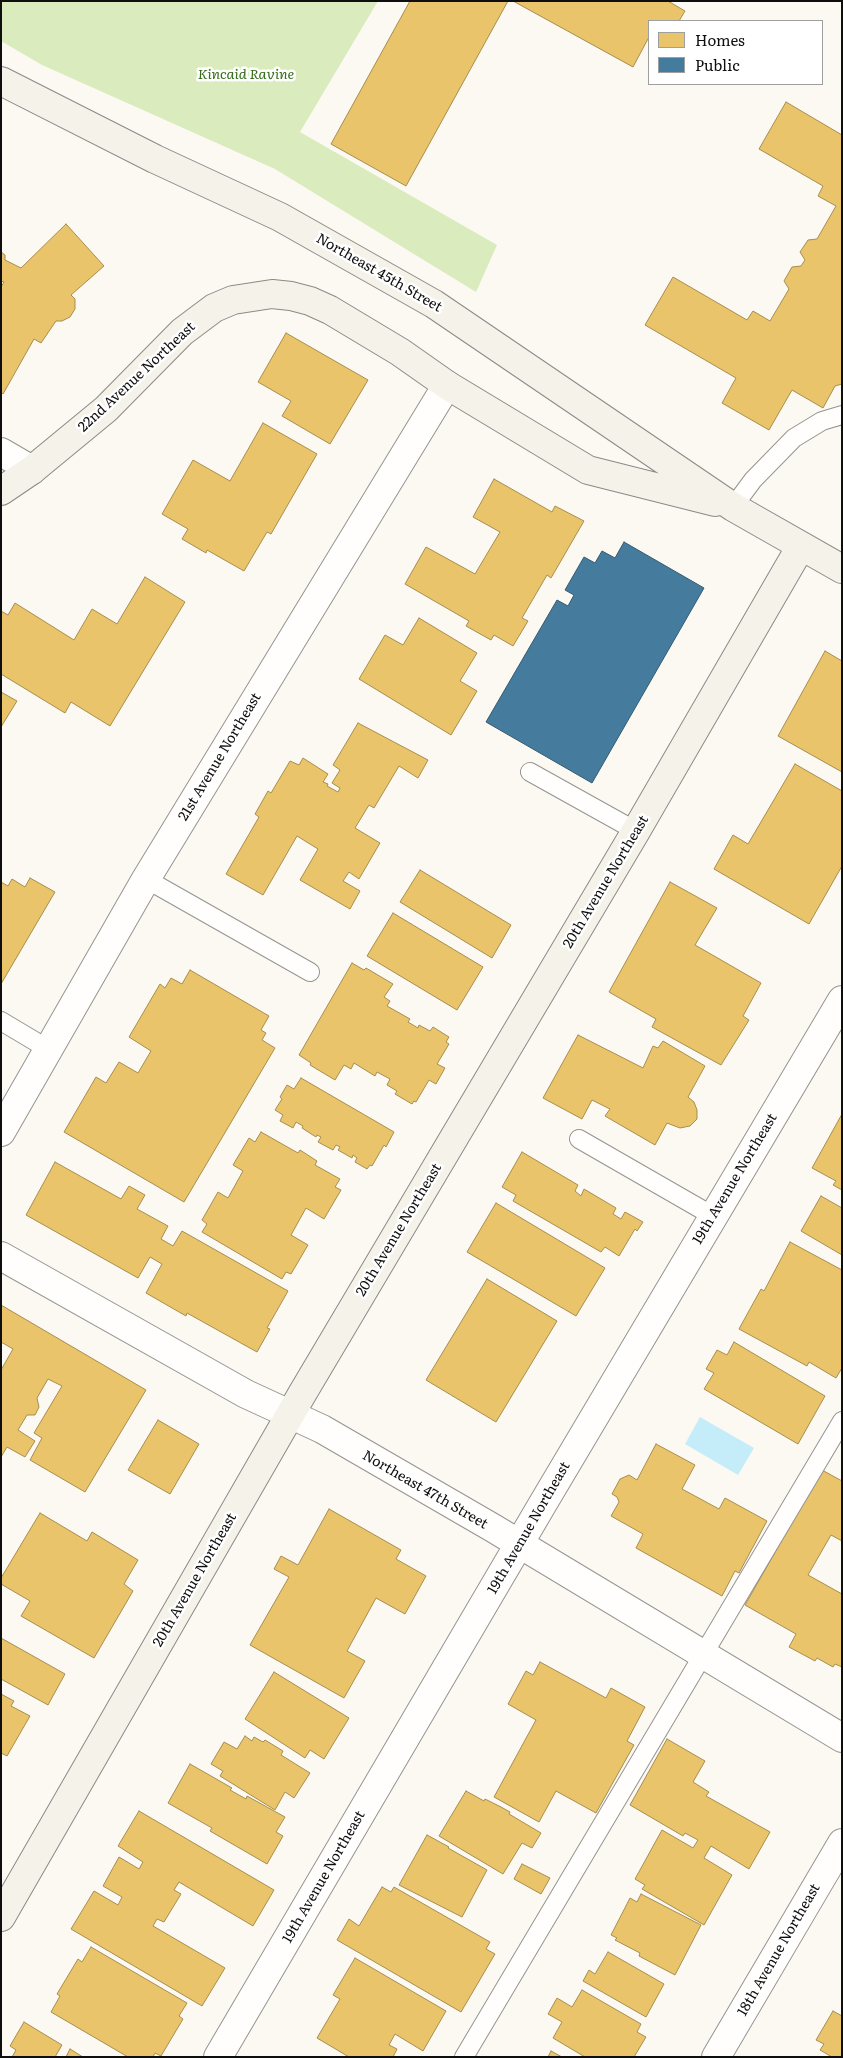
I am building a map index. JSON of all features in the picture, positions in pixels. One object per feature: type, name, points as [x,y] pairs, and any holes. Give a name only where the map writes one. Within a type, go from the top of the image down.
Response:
[{"type":"street","name":"Northeast 45th Street","points":[[1,80],[155,159],[280,216],[434,304],[733,507],[842,569]]},
{"type":"street","name":"Northeast 45th Street","points":[[255,296],[291,296],[310,301],[330,310],[400,352],[446,385],[588,470],[733,507]]},
{"type":"street","name":"22nd Avenue Northeast","points":[[1,490],[32,470],[106,409],[182,332],[214,308],[233,300],[255,296]]},
{"type":"street","name":"21st Avenue Northeast","points":[[1,1132],[146,879],[446,385]]},
{"type":"street","points":[[1,452],[32,470]]},
{"type":"street","name":"20th Avenue Northeast","points":[[1,1917],[291,1414],[636,832],[801,546]]},
{"type":"street","name":"19th Avenue Northeast","points":[[218,2057],[842,1000]]},
{"type":"street","name":"Northeast 47th Street","points":[[1,1256],[246,1394],[322,1430],[520,1544],[842,1738]]},
{"type":"street","name":"18th Avenue Northeast","points":[[716,2057],[842,1842]]},
{"type":"lane","points":[[733,507],[753,480],[794,438],[822,421],[842,415]]},
{"type":"lane","points":[[530,772],[636,832]]},
{"type":"lane","points":[[146,879],[310,972]]},
{"type":"lane","points":[[1,1021],[48,1048]]},
{"type":"lane","points":[[579,1139],[713,1216]]},
{"type":"lane","points":[[464,2057],[842,1421]]},
{"type":"green space","name":"Kincaid Ravine","points":[[1,1],[378,1],[300,132],[497,245],[476,292],[275,169],[42,65],[1,41]]},
{"type":"water","points":[[700,1417],[754,1448],[738,1475],[685,1444]]},
{"type":"building: Homes","points":[[410,1],[508,1],[406,186],[331,144]]},
{"type":"building: Homes","points":[[513,1],[668,1],[685,11],[680,20],[648,20],[648,39],[633,67]]},
{"type":"building: Homes","points":[[786,102],[842,135],[842,384],[835,386],[823,408],[792,390],[769,430],[722,403],[736,378],[645,325],[673,277],[747,320],[753,311],[770,321],[789,289],[784,281],[792,267],[801,266],[805,260],[800,252],[808,240],[817,239],[836,206],[818,196],[823,186],[759,149]]},
{"type":"building: Homes","points":[[66,224],[104,266],[71,295],[75,299],[75,309],[70,317],[62,321],[56,321],[41,343],[34,339],[3,394],[1,392],[1,287],[4,282],[1,281],[1,252],[5,255],[5,260],[21,268]]},
{"type":"building: Homes","points":[[286,333],[368,380],[330,444],[282,416],[291,401],[258,382]]},
{"type":"building: Homes","points":[[263,423],[317,454],[271,534],[267,532],[244,571],[207,550],[206,553],[182,539],[188,529],[162,514],[193,460],[230,481]]},
{"type":"building: Homes","points":[[494,479],[552,512],[555,506],[584,521],[551,578],[547,575],[522,618],[528,621],[513,646],[494,635],[491,640],[466,626],[469,621],[405,584],[426,547],[475,574],[500,532],[473,517]]},
{"type":"building: Homes","points":[[145,577],[185,602],[110,726],[71,702],[65,713],[1,674],[1,611],[8,615],[15,603],[74,640],[92,609],[117,624]]},
{"type":"building: Homes","points":[[419,618],[477,653],[460,681],[477,691],[451,735],[359,679],[385,635],[403,645]]},
{"type":"building: Homes","points":[[825,651],[842,661],[842,772],[778,736]]},
{"type":"building: Homes","points":[[1,692],[17,701],[1,727]]},
{"type":"building: Homes","points":[[358,723],[428,760],[418,778],[399,766],[374,808],[369,805],[355,828],[380,843],[359,879],[349,872],[343,881],[360,891],[350,909],[300,880],[318,849],[297,836],[263,895],[226,874],[259,817],[255,814],[268,791],[271,793],[290,761],[299,765],[303,758],[328,774],[323,782],[338,792],[340,788],[332,783],[340,770],[333,765]]},
{"type":"building: Homes","points":[[795,764],[842,791],[842,866],[809,924],[714,869],[733,835],[748,844]]},
{"type":"building: Homes","points":[[420,870],[511,925],[492,958],[400,902]]},
{"type":"building: Homes","points":[[30,878],[55,892],[1,984],[1,882],[8,886],[12,879],[25,887]]},
{"type":"building: Homes","points":[[670,882],[717,908],[695,945],[761,983],[743,1016],[749,1020],[721,1065],[652,1027],[656,1019],[609,992]]},
{"type":"building: Homes","points":[[393,913],[483,967],[457,1010],[367,956]]},
{"type":"building: Homes","points":[[352,963],[364,970],[366,968],[393,984],[384,997],[390,1001],[387,1006],[410,1019],[408,1022],[418,1028],[419,1025],[430,1031],[433,1027],[449,1037],[446,1042],[449,1044],[437,1064],[445,1068],[436,1084],[429,1080],[416,1102],[414,1101],[412,1104],[395,1094],[397,1091],[387,1085],[390,1079],[377,1072],[375,1076],[354,1063],[351,1069],[344,1065],[335,1080],[310,1065],[311,1063],[299,1055]]},
{"type":"building: Homes","points":[[190,970],[269,1016],[261,1030],[266,1033],[262,1040],[275,1048],[184,1202],[64,1132],[96,1077],[106,1083],[119,1062],[138,1073],[151,1051],[129,1037],[160,984],[165,988],[171,978],[182,984]]},
{"type":"building: Homes","points":[[578,1035],[643,1068],[653,1046],[658,1048],[663,1041],[705,1066],[688,1097],[694,1102],[697,1110],[697,1119],[690,1126],[680,1128],[667,1123],[655,1145],[605,1116],[610,1109],[592,1100],[582,1119],[543,1098]]},
{"type":"building: Homes","points":[[301,1078],[394,1132],[372,1166],[370,1165],[367,1169],[355,1162],[357,1158],[353,1155],[352,1158],[338,1150],[340,1147],[336,1145],[333,1150],[318,1142],[321,1137],[317,1135],[316,1137],[296,1122],[293,1128],[280,1121],[283,1115],[275,1110],[282,1099],[280,1097],[287,1085],[294,1089]]},
{"type":"building: Homes","points":[[842,1114],[842,1190],[833,1185],[836,1181],[812,1168]]},
{"type":"building: Homes","points":[[261,1132],[298,1153],[300,1150],[317,1161],[315,1165],[340,1179],[335,1187],[341,1190],[324,1219],[306,1208],[291,1235],[308,1245],[291,1274],[286,1272],[282,1279],[202,1232],[207,1224],[202,1220],[218,1192],[228,1198],[243,1171],[233,1165],[249,1138],[255,1142]]},
{"type":"building: Homes","points":[[522,1152],[578,1185],[575,1191],[581,1196],[584,1189],[616,1208],[613,1214],[621,1219],[625,1212],[643,1222],[637,1231],[635,1229],[619,1256],[605,1247],[601,1252],[513,1201],[516,1195],[502,1187]]},
{"type":"building: Homes","points":[[55,1162],[121,1199],[129,1186],[145,1195],[137,1209],[168,1226],[161,1239],[173,1246],[182,1231],[288,1291],[267,1328],[270,1329],[257,1352],[187,1313],[186,1316],[146,1293],[162,1264],[150,1257],[138,1278],[26,1215]]},
{"type":"building: Homes","points":[[821,1196],[842,1208],[842,1255],[801,1231]]},
{"type":"building: Homes","points":[[496,1203],[605,1268],[576,1316],[467,1252]]},
{"type":"building: Homes","points":[[790,1242],[842,1270],[842,1368],[836,1378],[809,1362],[807,1366],[739,1329],[761,1289],[764,1291]]},
{"type":"building: Homes","points":[[487,1279],[557,1321],[496,1422],[426,1380]]},
{"type":"building: Homes","points":[[1,1305],[146,1390],[85,1492],[30,1460],[42,1438],[34,1433],[62,1386],[48,1379],[37,1398],[39,1407],[35,1415],[27,1415],[18,1430],[35,1441],[25,1457],[7,1447],[1,1457],[1,1370],[13,1349],[1,1342]]},
{"type":"building: Homes","points":[[734,1342],[825,1396],[798,1444],[704,1389],[714,1373],[706,1369],[717,1350],[727,1355]]},
{"type":"building: Homes","points":[[158,1420],[199,1444],[170,1494],[128,1470]]},
{"type":"building: Homes","points":[[656,1444],[695,1465],[682,1489],[719,1509],[725,1498],[767,1521],[739,1573],[735,1571],[722,1596],[636,1548],[643,1534],[611,1516],[619,1502],[617,1497],[612,1494],[620,1479],[629,1475],[637,1480]]},
{"type":"building: Homes","points":[[822,1470],[842,1481],[842,1541],[831,1535],[808,1575],[842,1594],[842,1667],[835,1664],[833,1667],[817,1658],[815,1661],[789,1647],[796,1634],[745,1605]]},
{"type":"building: Homes","points":[[329,1509],[401,1550],[396,1559],[426,1576],[405,1614],[376,1598],[347,1651],[365,1661],[344,1698],[250,1645],[289,1577],[274,1569],[281,1556],[298,1565]]},
{"type":"building: Homes","points":[[40,1513],[87,1541],[92,1532],[138,1560],[124,1584],[133,1591],[94,1658],[21,1616],[30,1601],[1,1584],[1,1578]]},
{"type":"building: Homes","points":[[1,1638],[65,1674],[48,1705],[1,1679]]},
{"type":"building: Homes","points":[[540,1662],[606,1698],[611,1688],[645,1707],[627,1741],[634,1745],[596,1813],[556,1791],[539,1822],[494,1797],[536,1720],[508,1704],[526,1671],[533,1675]]},
{"type":"building: Homes","points":[[274,1672],[349,1718],[324,1759],[310,1750],[305,1758],[245,1719]]},
{"type":"building: Homes","points":[[1,1694],[14,1701],[11,1706],[30,1716],[7,1756],[1,1753]]},
{"type":"building: Homes","points":[[245,1736],[252,1741],[254,1737],[263,1742],[265,1740],[283,1751],[281,1755],[310,1773],[294,1798],[285,1792],[275,1810],[220,1776],[223,1771],[211,1764],[224,1742],[237,1749]]},
{"type":"building: Homes","points":[[667,1739],[705,1761],[693,1782],[709,1792],[706,1796],[770,1832],[749,1869],[711,1846],[704,1858],[732,1875],[704,1925],[642,1889],[645,1885],[635,1879],[662,1830],[693,1848],[698,1840],[685,1833],[683,1836],[630,1805]]},
{"type":"building: Homes","points":[[190,1764],[232,1788],[230,1790],[246,1799],[247,1796],[285,1817],[276,1832],[283,1836],[267,1864],[210,1831],[212,1828],[168,1803]]},
{"type":"building: Homes","points":[[466,1791],[510,1812],[509,1814],[541,1833],[532,1848],[522,1843],[503,1874],[439,1836]]},
{"type":"building: Homes","points":[[139,1811],[274,1890],[253,1926],[179,1882],[174,1890],[181,1894],[164,1922],[157,1919],[153,1926],[225,1968],[202,2006],[71,1929],[94,1891],[118,1905],[122,1897],[103,1886],[119,1857],[139,1869],[143,1862],[118,1846]]},
{"type":"building: Homes","points":[[427,1835],[487,1870],[462,1917],[399,1885]]},
{"type":"building: Homes","points":[[522,1864],[550,1878],[541,1894],[514,1879]]},
{"type":"building: Homes","points":[[382,1887],[391,1892],[394,1887],[490,1942],[486,1949],[495,1954],[461,2012],[337,1940],[349,1919],[359,1926]]},
{"type":"building: Homes","points":[[641,1894],[701,1925],[675,1975],[639,1956],[640,1953],[615,1940],[617,1938],[611,1935],[630,1898],[637,1902]]},
{"type":"building: Homes","points":[[91,1947],[187,2003],[179,2016],[183,2019],[161,2056],[155,2053],[153,2057],[128,2057],[51,2012],[60,1996],[57,1994],[78,1959],[82,1962]]},
{"type":"building: Homes","points":[[608,1952],[664,1984],[646,2017],[583,1981],[589,1970],[595,1974]]},
{"type":"building: Homes","points":[[355,1958],[446,2011],[423,2051],[395,2034],[389,2045],[397,2049],[393,2057],[349,2057],[317,2038],[340,1999],[333,1995]]},
{"type":"building: Homes","points":[[582,1990],[641,2024],[637,2032],[646,2037],[634,2057],[585,2057],[553,2038],[562,2022],[548,2014],[557,1998],[572,2007]]},
{"type":"building: Homes","points":[[833,2011],[842,2016],[842,2057],[832,2057],[820,2050],[824,2044],[816,2040]]},
{"type":"building: Homes","points":[[24,2022],[62,2045],[55,2057],[12,2057],[16,2050],[10,2046]]},
{"type":"building: Homes","points":[[70,2049],[83,2057],[66,2057]]},
{"type":"building: Homes","points":[[551,2051],[562,2057],[548,2057]]},
{"type":"building: Public","points":[[624,542],[704,588],[592,783],[486,722],[557,600],[568,606],[574,595],[565,590],[584,557],[595,563],[602,551],[615,558]]}]
